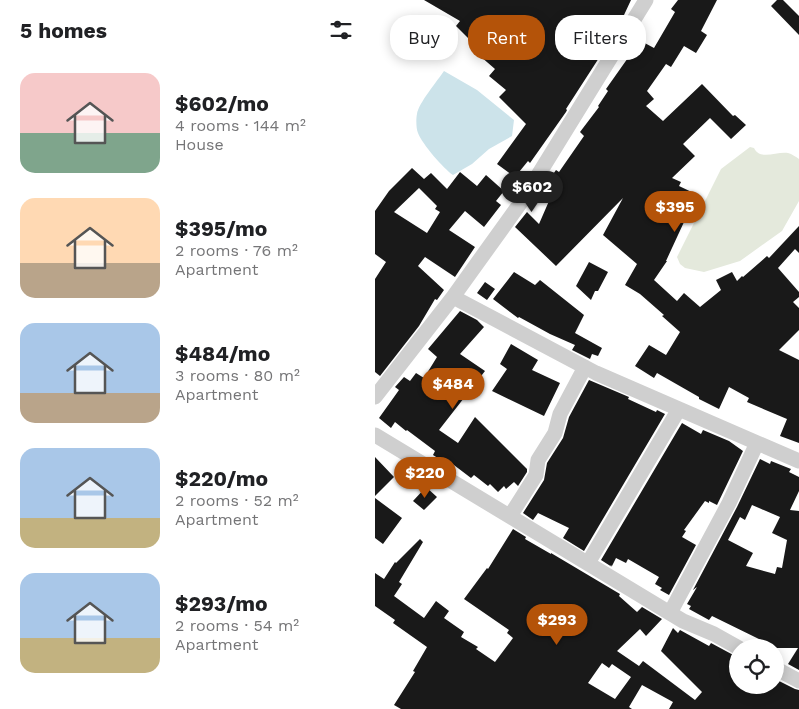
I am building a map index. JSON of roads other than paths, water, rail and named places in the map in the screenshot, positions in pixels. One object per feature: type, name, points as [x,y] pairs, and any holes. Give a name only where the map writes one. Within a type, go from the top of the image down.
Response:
[{"type":"street","points":[[375,397],[453,297],[524,198],[646,0]]},
{"type":"street","points":[[453,297],[585,367],[799,461]]},
{"type":"street","points":[[510,516],[536,475],[538,460],[555,433],[560,414],[585,367]]},
{"type":"street","points":[[588,563],[679,409]]},
{"type":"street","points":[[375,435],[683,621],[729,642]]},
{"type":"street","points":[[670,613],[729,503],[757,443]]},
{"type":"street","points":[[784,673],[799,681]]},
{"type":"water","points":[[444,71],[477,90],[514,120],[512,136],[489,149],[472,164],[453,175],[428,150],[417,131],[416,121],[421,104]]}]
